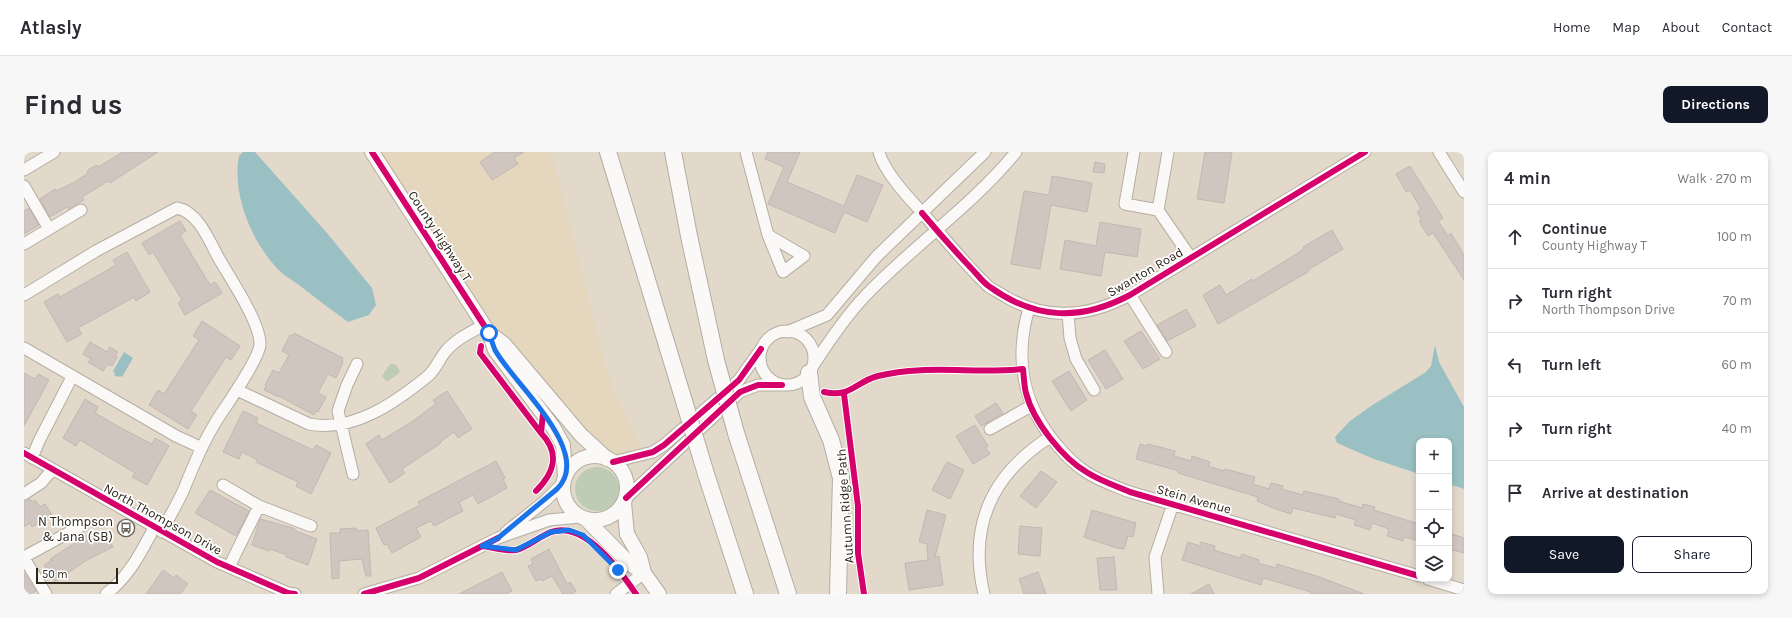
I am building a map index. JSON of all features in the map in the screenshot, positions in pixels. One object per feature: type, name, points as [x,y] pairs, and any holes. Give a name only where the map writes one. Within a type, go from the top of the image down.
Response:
[{"type":"highway","points":[[608,152],[706,474],[745,594]]},
{"type":"highway","points":[[673,152],[716,360],[736,433],[788,594]]},
{"type":"highway","points":[[811,370],[812,398],[832,440],[841,478],[838,594]]},
{"type":"main road","name":"County Highway T","points":[[372,152],[486,329],[495,350],[553,427],[563,445],[565,480]]},
{"type":"main road","name":"County Highway T","points":[[486,329],[504,344],[581,434],[610,461]]},
{"type":"main road","points":[[644,573],[630,564],[568,505],[564,494],[565,480],[571,467],[580,460],[591,457],[610,461],[620,468],[625,477],[627,487],[625,500],[627,534],[640,557],[644,573],[659,594]]},
{"type":"main road","points":[[583,518],[600,520],[608,518],[614,514],[625,500]]},
{"type":"street","points":[[24,170],[54,152]]},
{"type":"street","points":[[746,152],[768,236]]},
{"type":"street","name":"Swanton Road","points":[[878,152],[881,162],[922,213],[989,287],[1020,305],[1043,313],[1068,314],[1078,314],[1113,304],[1130,295],[1365,152]]},
{"type":"street","points":[[610,461],[648,453],[664,445],[739,380],[771,336],[787,332],[827,315],[877,256],[985,152]]},
{"type":"street","points":[[625,500],[740,392],[758,385],[782,385],[797,383],[811,370],[832,335],[857,305],[936,229],[995,178],[1016,152]]},
{"type":"street","points":[[1134,152],[1125,204],[1158,210]]},
{"type":"street","points":[[1168,152],[1158,210],[1191,258]]},
{"type":"street","points":[[1439,152],[1464,192]]},
{"type":"street","points":[[24,186],[49,229]]},
{"type":"street","points":[[24,295],[96,251],[177,208],[186,210],[191,214],[209,240],[258,331],[261,345],[258,352],[237,390],[218,418],[202,448],[184,489],[158,530],[120,583],[106,594]]},
{"type":"street","points":[[24,244],[81,210]]},
{"type":"street","points":[[1130,295],[1166,352]]},
{"type":"street","name":"Stein Avenue","points":[[1029,308],[1024,325],[1021,353],[1026,393],[1036,417],[1050,437],[1066,456],[1091,475],[1130,492],[1416,575]]},
{"type":"street","points":[[1068,314],[1070,338],[1076,360],[1094,390]]},
{"type":"street","points":[[237,390],[309,424],[322,426],[340,424],[367,416],[383,408],[428,376],[451,345],[486,329]]},
{"type":"street","points":[[787,332],[802,336],[808,342],[812,350],[811,370]]},
{"type":"street","points":[[24,348],[176,436],[202,448]]},
{"type":"street","points":[[762,349],[760,358],[762,368],[766,376],[774,382],[782,385]]},
{"type":"street","points":[[353,474],[338,411],[341,399],[357,364]]},
{"type":"street","points":[[28,456],[38,441],[72,377]]},
{"type":"street","points":[[990,429],[1031,406]]},
{"type":"street","points":[[984,594],[979,571],[980,537],[985,512],[1003,478],[1030,450],[1050,437]]},
{"type":"street","name":"North Thompson Drive","points":[[28,456],[158,530],[229,567],[288,593],[295,594]]},
{"type":"street","points":[[24,494],[41,483],[52,470]]},
{"type":"street","points":[[498,538],[545,501],[565,480]]},
{"type":"street","points":[[223,485],[260,506],[311,526]]},
{"type":"street","points":[[1158,594],[1155,558],[1173,504]]},
{"type":"street","points":[[229,567],[260,506]]},
{"type":"street","points":[[364,594],[419,578],[498,538],[549,520],[583,518]]},
{"type":"street","points":[[46,594],[24,557],[81,526]]},
{"type":"street","points":[[616,594],[644,573]]},
{"type":"street","points":[[1438,582],[1464,590]]},
{"type":"shaded area","points":[[372,152],[551,152],[609,378],[643,455],[613,462],[504,344]]},
{"type":"green space","points":[[390,364],[395,364],[400,371],[387,382],[382,376]]},
{"type":"green space","points":[[597,467],[609,471],[615,477],[619,489],[615,501],[609,507],[597,511],[585,507],[579,501],[575,489],[579,477],[585,471]]},
{"type":"water","points":[[243,152],[255,152],[327,233],[372,288],[376,305],[369,315],[348,322],[283,274],[266,255],[251,229],[241,200],[238,185],[238,170],[239,156]]},
{"type":"water","points":[[1435,345],[1439,362],[1464,407],[1464,489],[1452,485],[1452,438],[1416,438],[1416,473],[1374,459],[1337,443],[1335,437],[1350,421],[1371,406],[1426,372],[1431,366]]},
{"type":"water","points":[[124,352],[133,358],[122,377],[119,377],[114,375],[115,373],[113,371]]},
{"type":"building","points":[[123,152],[158,152],[110,183],[108,181],[82,197],[84,200],[68,209],[67,207],[50,217],[40,199],[55,189],[56,191],[73,183],[87,174],[88,170],[97,165],[98,167]]},
{"type":"building","points":[[495,152],[524,152],[514,158],[518,164],[492,180],[480,162]]},
{"type":"building","points":[[768,152],[800,152],[787,182],[844,206],[857,175],[883,185],[867,222],[844,212],[835,233],[768,204],[784,167],[765,159]]},
{"type":"building","points":[[1205,152],[1232,152],[1224,203],[1197,199]]},
{"type":"building","points":[[1095,162],[1105,164],[1104,173],[1093,172]]},
{"type":"building","points":[[1410,166],[1443,218],[1438,221],[1448,236],[1451,233],[1464,255],[1464,280],[1433,233],[1428,236],[1419,221],[1422,220],[1417,212],[1421,209],[1410,190],[1406,192],[1396,174]]},
{"type":"building","points":[[1052,176],[1092,183],[1087,212],[1051,205],[1040,269],[1011,264],[1024,191],[1049,195]]},
{"type":"building","points":[[29,208],[39,225],[24,234],[24,211]]},
{"type":"building","points":[[180,221],[186,231],[180,235],[210,285],[215,282],[222,293],[185,315],[178,303],[182,300],[153,252],[149,255],[142,243]]},
{"type":"building","points":[[1100,222],[1141,229],[1137,257],[1105,252],[1101,276],[1060,269],[1065,240],[1096,246]]},
{"type":"building","points":[[1332,230],[1343,249],[1308,270],[1308,272],[1218,324],[1203,295],[1220,285],[1226,295],[1252,279],[1253,281],[1304,249],[1303,247]]},
{"type":"building","points":[[127,252],[150,292],[136,301],[134,297],[78,328],[82,334],[67,342],[44,302],[58,294],[60,297],[116,265],[113,260]]},
{"type":"building","points":[[1186,309],[1196,326],[1167,341],[1157,325]]},
{"type":"building","points":[[202,321],[240,346],[231,360],[226,357],[191,411],[197,415],[188,429],[149,405],[158,390],[164,394],[199,340],[193,336]]},
{"type":"building","points":[[1141,331],[1160,359],[1143,369],[1124,341]]},
{"type":"building","points":[[294,333],[343,358],[343,362],[336,378],[328,374],[318,393],[326,397],[318,412],[316,411],[314,415],[279,396],[264,390],[273,370],[279,373],[289,355],[282,351],[290,335],[292,336]]},
{"type":"building","points":[[90,342],[107,352],[110,347],[118,352],[112,366],[108,364],[103,371],[88,362],[91,359],[83,354]]},
{"type":"building","points":[[1105,350],[1123,379],[1106,389],[1088,360]]},
{"type":"building","points":[[1069,371],[1087,400],[1071,411],[1052,381]]},
{"type":"building","points":[[24,373],[35,379],[38,374],[49,380],[24,426]]},
{"type":"building","points":[[447,391],[472,429],[458,438],[454,432],[440,442],[441,443],[402,469],[405,473],[390,483],[366,444],[379,435],[382,440],[410,423],[436,404],[433,400]]},
{"type":"building","points":[[85,399],[98,407],[95,413],[123,429],[152,444],[155,438],[169,446],[147,485],[132,477],[135,473],[80,440],[76,446],[63,438]]},
{"type":"building","points":[[996,403],[1003,413],[981,426],[975,416]]},
{"type":"building","points":[[243,411],[258,418],[256,423],[313,450],[316,445],[331,453],[311,494],[296,486],[298,482],[256,462],[258,460],[242,452],[239,459],[223,452]]},
{"type":"building","points":[[975,425],[988,446],[986,448],[990,454],[973,464],[956,436]]},
{"type":"building","points":[[1140,444],[1147,446],[1148,444],[1175,451],[1174,456],[1191,461],[1192,456],[1210,462],[1208,466],[1224,471],[1225,469],[1255,477],[1253,484],[1269,489],[1271,483],[1283,486],[1282,489],[1303,495],[1304,491],[1339,499],[1339,501],[1362,508],[1363,504],[1375,507],[1374,510],[1416,523],[1416,540],[1404,537],[1403,541],[1387,536],[1389,529],[1372,523],[1370,530],[1354,525],[1356,520],[1336,514],[1335,518],[1293,508],[1291,514],[1257,501],[1258,497],[1178,473],[1179,471],[1136,459]]},
{"type":"building","points":[[496,461],[505,478],[503,479],[507,488],[478,504],[473,495],[459,502],[463,511],[434,526],[431,521],[416,528],[421,537],[392,553],[387,544],[384,545],[376,528],[420,505],[418,502]]},
{"type":"building","points":[[947,462],[964,470],[950,499],[932,490]]},
{"type":"building","points":[[1041,471],[1057,482],[1036,508],[1020,496]]},
{"type":"building","points":[[210,490],[249,511],[236,536],[195,513]]},
{"type":"building","points":[[30,499],[32,502],[35,500],[40,507],[45,504],[52,515],[32,527],[30,523],[24,527],[24,502]]},
{"type":"building","points":[[927,510],[946,515],[935,557],[939,556],[943,585],[909,590],[905,563],[928,560],[927,544],[919,542]]},
{"type":"building","points":[[1092,510],[1136,523],[1133,537],[1128,536],[1124,549],[1084,537]]},
{"type":"building","points":[[260,519],[293,528],[298,532],[317,539],[308,565],[286,557],[287,555],[252,545]]},
{"type":"building","points":[[1020,526],[1042,528],[1040,556],[1018,554]]},
{"type":"building","points":[[356,528],[357,531],[368,530],[371,576],[366,576],[362,559],[339,561],[339,578],[332,579],[330,533],[340,533],[340,529]]},
{"type":"building","points":[[103,530],[113,547],[87,560],[55,582],[44,565],[52,560],[50,559],[87,535],[88,537],[95,532],[96,535]]},
{"type":"building","points":[[1452,534],[1464,538],[1464,553],[1452,550]]},
{"type":"building","points":[[1188,542],[1200,546],[1201,542],[1215,546],[1214,550],[1240,558],[1242,554],[1259,560],[1258,563],[1276,568],[1277,564],[1317,576],[1364,594],[1310,594],[1311,592],[1263,578],[1261,585],[1182,560]]},
{"type":"building","points":[[549,549],[567,584],[570,582],[576,591],[572,594],[563,594],[552,576],[542,581],[541,579],[536,581],[528,566],[533,564],[531,559]]},
{"type":"building","points":[[1114,557],[1117,590],[1100,590],[1097,558]]},
{"type":"building","points":[[163,570],[174,578],[176,575],[188,584],[180,594],[146,594]]},
{"type":"building","points":[[502,572],[512,591],[506,594],[459,594]]},
{"type":"building","points":[[1038,572],[1046,594],[1024,594],[1019,579]]},
{"type":"building","points":[[24,573],[36,591],[31,594],[24,594]]},
{"type":"building","points":[[1209,584],[1214,594],[1191,594]]},
{"type":"cycle path","points":[[372,152],[489,333]]},
{"type":"cycle path","points":[[922,213],[946,241],[990,287],[1007,298],[1024,306],[1042,311],[1076,313],[1094,309],[1130,295],[1365,152]]},
{"type":"cycle path","points":[[481,346],[480,353],[541,433]]},
{"type":"cycle path","points":[[613,462],[653,452],[664,445],[739,380],[761,349]]},
{"type":"cycle path","points":[[824,392],[841,393],[870,379],[896,372],[1023,369],[1026,393],[1035,415],[1042,427],[1069,459],[1078,467],[1093,476],[1130,492],[1416,575]]},
{"type":"cycle path","points":[[626,498],[740,392],[758,385],[782,385]]},
{"type":"cycle path","name":"Autumn Ridge Path","points":[[844,394],[858,506],[858,553],[864,594]]},
{"type":"cycle path","points":[[536,491],[547,477],[553,463],[551,448],[541,433],[543,414]]},
{"type":"cycle path","points":[[24,453],[217,562],[288,593],[295,594]]},
{"type":"cycle path","points":[[482,546],[504,550],[516,550],[551,532],[563,530],[576,533],[588,540],[611,561],[621,572],[636,594]]},
{"type":"cycle path","points":[[364,594],[419,578],[498,538]]},
{"type":"place","name":"N Thompson & Jana (SB)","points":[[126,528]]},
{"type":"route","points":[[489,333],[495,350],[553,427],[563,445],[566,467],[564,482],[545,501],[498,538],[482,546],[516,550],[543,535],[557,530],[569,530],[583,535],[618,570]]}]
